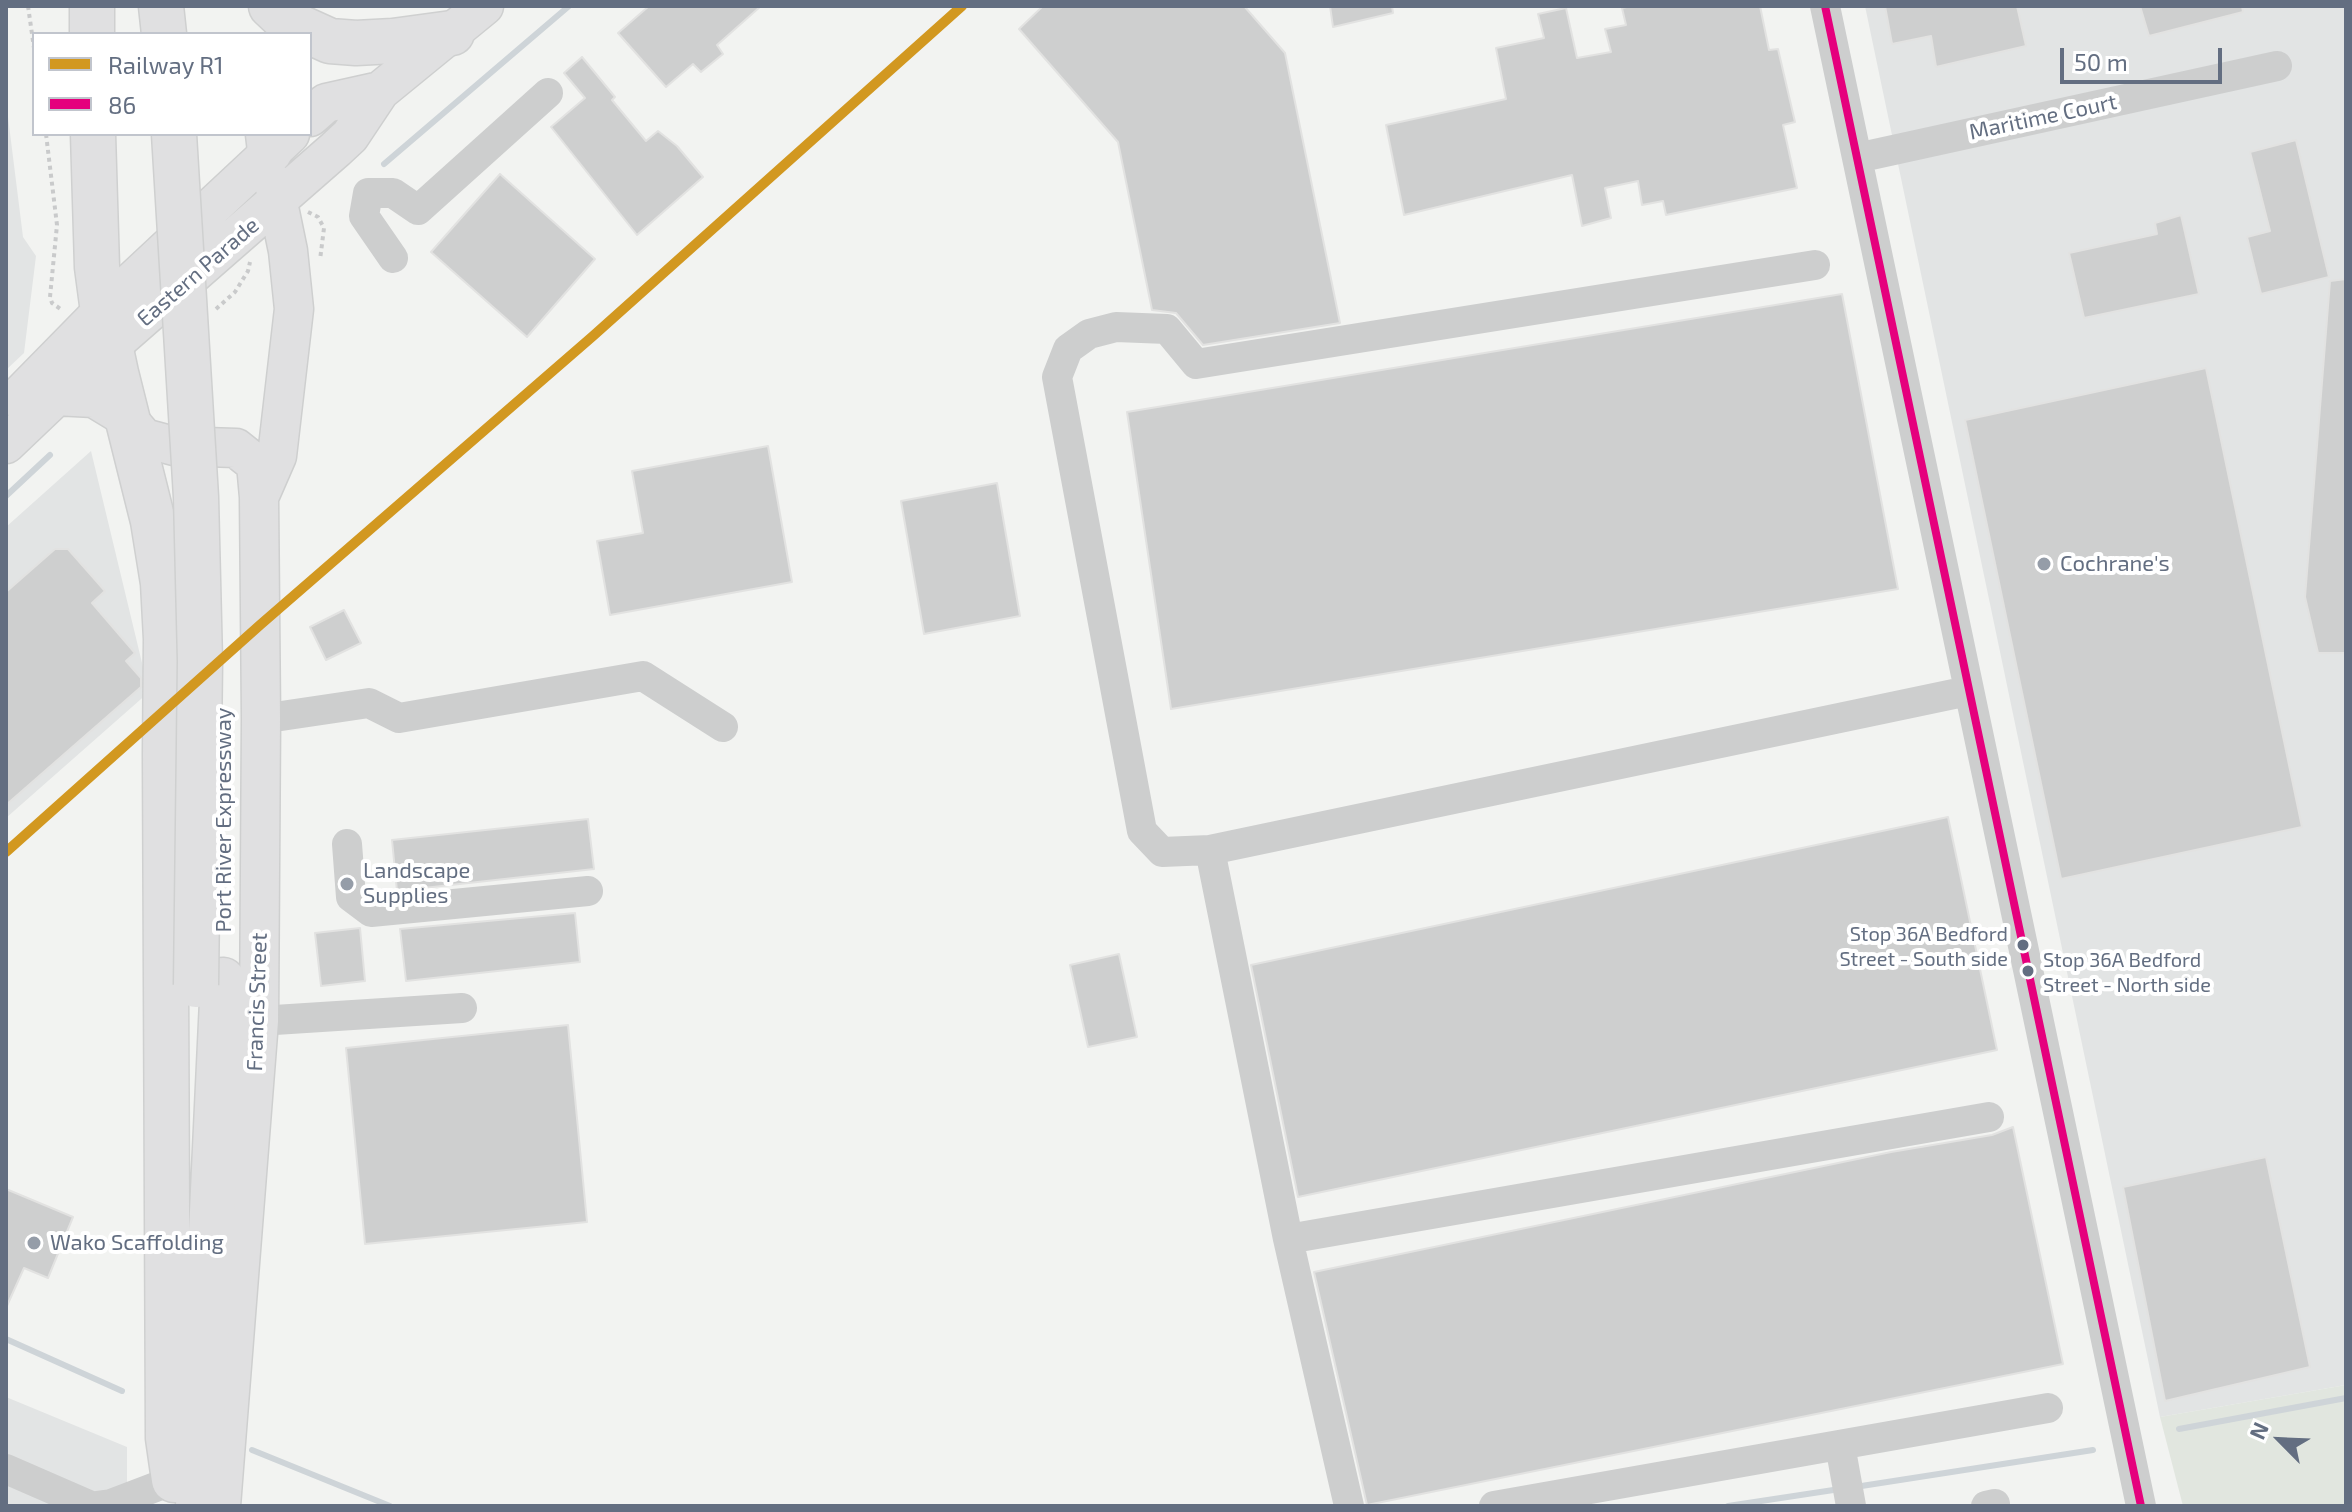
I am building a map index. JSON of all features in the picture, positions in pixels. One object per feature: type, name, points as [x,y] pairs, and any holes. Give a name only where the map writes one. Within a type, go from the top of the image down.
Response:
[{"type":"highway","points":[[92,6],[92,32]]},
{"type":"highway","points":[[161,6],[164,32]]},
{"type":"highway","points":[[185,6],[188,32]]},
{"type":"highway","points":[[251,6],[255,32]]},
{"type":"highway","points":[[271,6],[288,22],[310,32]]},
{"type":"highway","points":[[312,33],[330,41],[356,43],[468,20]]},
{"type":"highway","points":[[93,136],[108,304],[127,418],[153,521],[163,583],[166,639],[168,1422],[181,1497]]},
{"type":"highway","name":"Port River Expressway","points":[[174,136],[197,527],[210,982]]},
{"type":"highway","name":"Port River Expressway","points":[[181,1497],[224,681],[219,480],[206,237],[197,136]]},
{"type":"main road","name":"Eastern Parade","points":[[108,304],[173,294],[350,136],[380,91],[468,20]]},
{"type":"main road","name":"Eastern Parade","points":[[312,115],[326,103],[380,91]]},
{"type":"main road","name":"Eastern Parade","points":[[6,408],[276,140]]},
{"type":"main road","points":[[259,497],[277,456],[294,309],[288,251],[277,202],[276,140]]},
{"type":"main road","points":[[288,251],[311,204],[335,175],[336,149]]},
{"type":"main road","points":[[108,304],[143,296],[173,294]]},
{"type":"main road","name":"Eastern Parade","points":[[6,444],[55,396],[108,304]]},
{"type":"main road","points":[[55,396],[94,398],[127,418],[144,438],[174,446],[236,448],[256,464],[259,497]]},
{"type":"main road","name":"Francis Street","points":[[221,1506],[259,1021],[259,497]]},
{"type":"street","points":[[1825,6],[2141,1506]]},
{"type":"street","name":"Maritime Court","points":[[1857,158],[2277,66]]},
{"type":"street","points":[[393,258],[364,216],[368,193],[393,193],[418,210],[548,93]]},
{"type":"street","points":[[1815,265],[1196,364],[1167,329],[1116,327],[1089,334],[1068,349],[1057,377],[1142,831],[1162,852],[1210,850],[1968,691]]},
{"type":"street","points":[[261,719],[369,703],[399,718],[643,676],[723,727]]},
{"type":"street","points":[[347,844],[351,897],[371,912],[588,891]]},
{"type":"street","points":[[1210,850],[1288,1239],[1349,1506]]},
{"type":"street","points":[[259,1021],[462,1008]]},
{"type":"street","points":[[1288,1239],[1989,1117]]},
{"type":"street","points":[[1494,1506],[1842,1453],[2048,1408]]},
{"type":"street","points":[[1842,1453],[1851,1506]]},
{"type":"street","points":[[6,1469],[94,1506],[181,1497]]},
{"type":"path","points":[[28,6],[32,34]]},
{"type":"path","points":[[46,136],[57,225],[50,297],[62,311],[57,321]]},
{"type":"shaded area","points":[[1865,6],[2346,6],[2346,1385],[2160,1417]]},
{"type":"shaded area","points":[[6,101],[23,237],[36,256],[24,353],[6,370]]},
{"type":"shaded area","points":[[91,451],[149,692],[6,818],[6,527]]},
{"type":"shaded area","points":[[2346,1385],[2346,1506],[2183,1506],[2160,1417]]},
{"type":"shaded area","points":[[6,1397],[127,1447],[127,1506],[6,1506]]},
{"type":"building","points":[[649,6],[761,6],[717,45],[723,54],[701,72],[693,64],[666,87],[618,33]]},
{"type":"building","points":[[1043,6],[1244,6],[1285,53],[1340,323],[1203,345],[1176,313],[1152,310],[1118,142],[1019,29]]},
{"type":"building","points":[[1330,6],[1392,6],[1393,13],[1333,27]]},
{"type":"building","points":[[1760,6],[1769,50],[1778,49],[1795,122],[1783,125],[1797,188],[1666,215],[1663,201],[1642,205],[1638,181],[1605,188],[1611,218],[1582,226],[1572,175],[1404,215],[1386,125],[1506,99],[1496,48],[1544,38],[1538,14],[1566,8],[1577,58],[1611,52],[1605,29],[1626,25],[1622,8]]},
{"type":"building","points":[[1885,6],[2017,6],[2026,46],[1936,67],[1931,36],[1892,44]]},
{"type":"building","points":[[2140,6],[2242,6],[2243,12],[2149,36]]},
{"type":"building","points":[[582,57],[646,141],[658,131],[677,146],[703,177],[637,235],[551,127],[585,98],[564,73]]},
{"type":"building","points":[[2296,140],[2329,277],[2261,294],[2247,237],[2270,231],[2250,152]]},
{"type":"building","points":[[500,174],[595,259],[527,337],[431,252]]},
{"type":"building","points":[[2181,215],[2199,294],[2084,318],[2069,253],[2157,234],[2155,223]]},
{"type":"building","points":[[2346,279],[2346,653],[2318,653],[2305,597],[2330,281]]},
{"type":"building","points":[[1842,294],[1898,589],[1171,709],[1127,412]]},
{"type":"building","points":[[2206,368],[2302,827],[2061,879],[1965,420]]},
{"type":"building","points":[[768,446],[792,582],[610,615],[597,541],[643,533],[632,471]]},
{"type":"building","points":[[997,483],[1020,616],[924,634],[901,501]]},
{"type":"building","points":[[55,549],[68,549],[105,591],[92,603],[135,653],[126,661],[141,678],[141,687],[6,805],[6,592]]},
{"type":"building","points":[[344,610],[361,643],[326,660],[310,627]]},
{"type":"building","points":[[1948,817],[1997,1050],[1298,1197],[1251,965]]},
{"type":"building","points":[[588,819],[594,869],[397,891],[392,840]]},
{"type":"building","points":[[575,913],[580,962],[406,981],[400,929]]},
{"type":"building","points":[[360,928],[365,981],[321,986],[315,933]]},
{"type":"building","points":[[1119,954],[1137,1037],[1088,1047],[1070,965]]},
{"type":"building","points":[[568,1025],[587,1222],[365,1244],[346,1048]]},
{"type":"building","points":[[2013,1127],[2063,1364],[1367,1505],[1314,1272],[1891,1152],[1992,1135]]},
{"type":"building","points":[[2266,1157],[2310,1367],[2165,1401],[2123,1187]]},
{"type":"building","name":"Wako Scaffolding","points":[[6,1189],[73,1217],[48,1278],[24,1268],[6,1308]]},
{"type":"waterway","points":[[384,164],[569,6]]},
{"type":"waterway","points":[[6,496],[50,455]]},
{"type":"waterway","points":[[6,1339],[122,1391]]},
{"type":"waterway","points":[[2179,1429],[2346,1398]]},
{"type":"waterway","points":[[252,1450],[390,1506]]},
{"type":"waterway","points":[[1855,1487],[2093,1450]]},
{"type":"waterway","points":[[1728,1506],[1840,1489]]},
{"type":"rail line","name":"R1","points":[[6,852],[260,625],[593,336],[962,6]]},
{"type":"transit line","name":"86","points":[[1825,6],[2141,1506]]},
{"type":"place","name":"Cochrane's","points":[[2044,564]]},
{"type":"place","name":"Landscape Supplies","points":[[347,884]]},
{"type":"place","name":"Stop 36A Bedford Street - South side","points":[[2023,945]]},
{"type":"place","name":"Stop 36A Bedford Street - North side","points":[[2028,971]]},
{"type":"place","name":"Wako Scaffolding","points":[[34,1243]]}]
